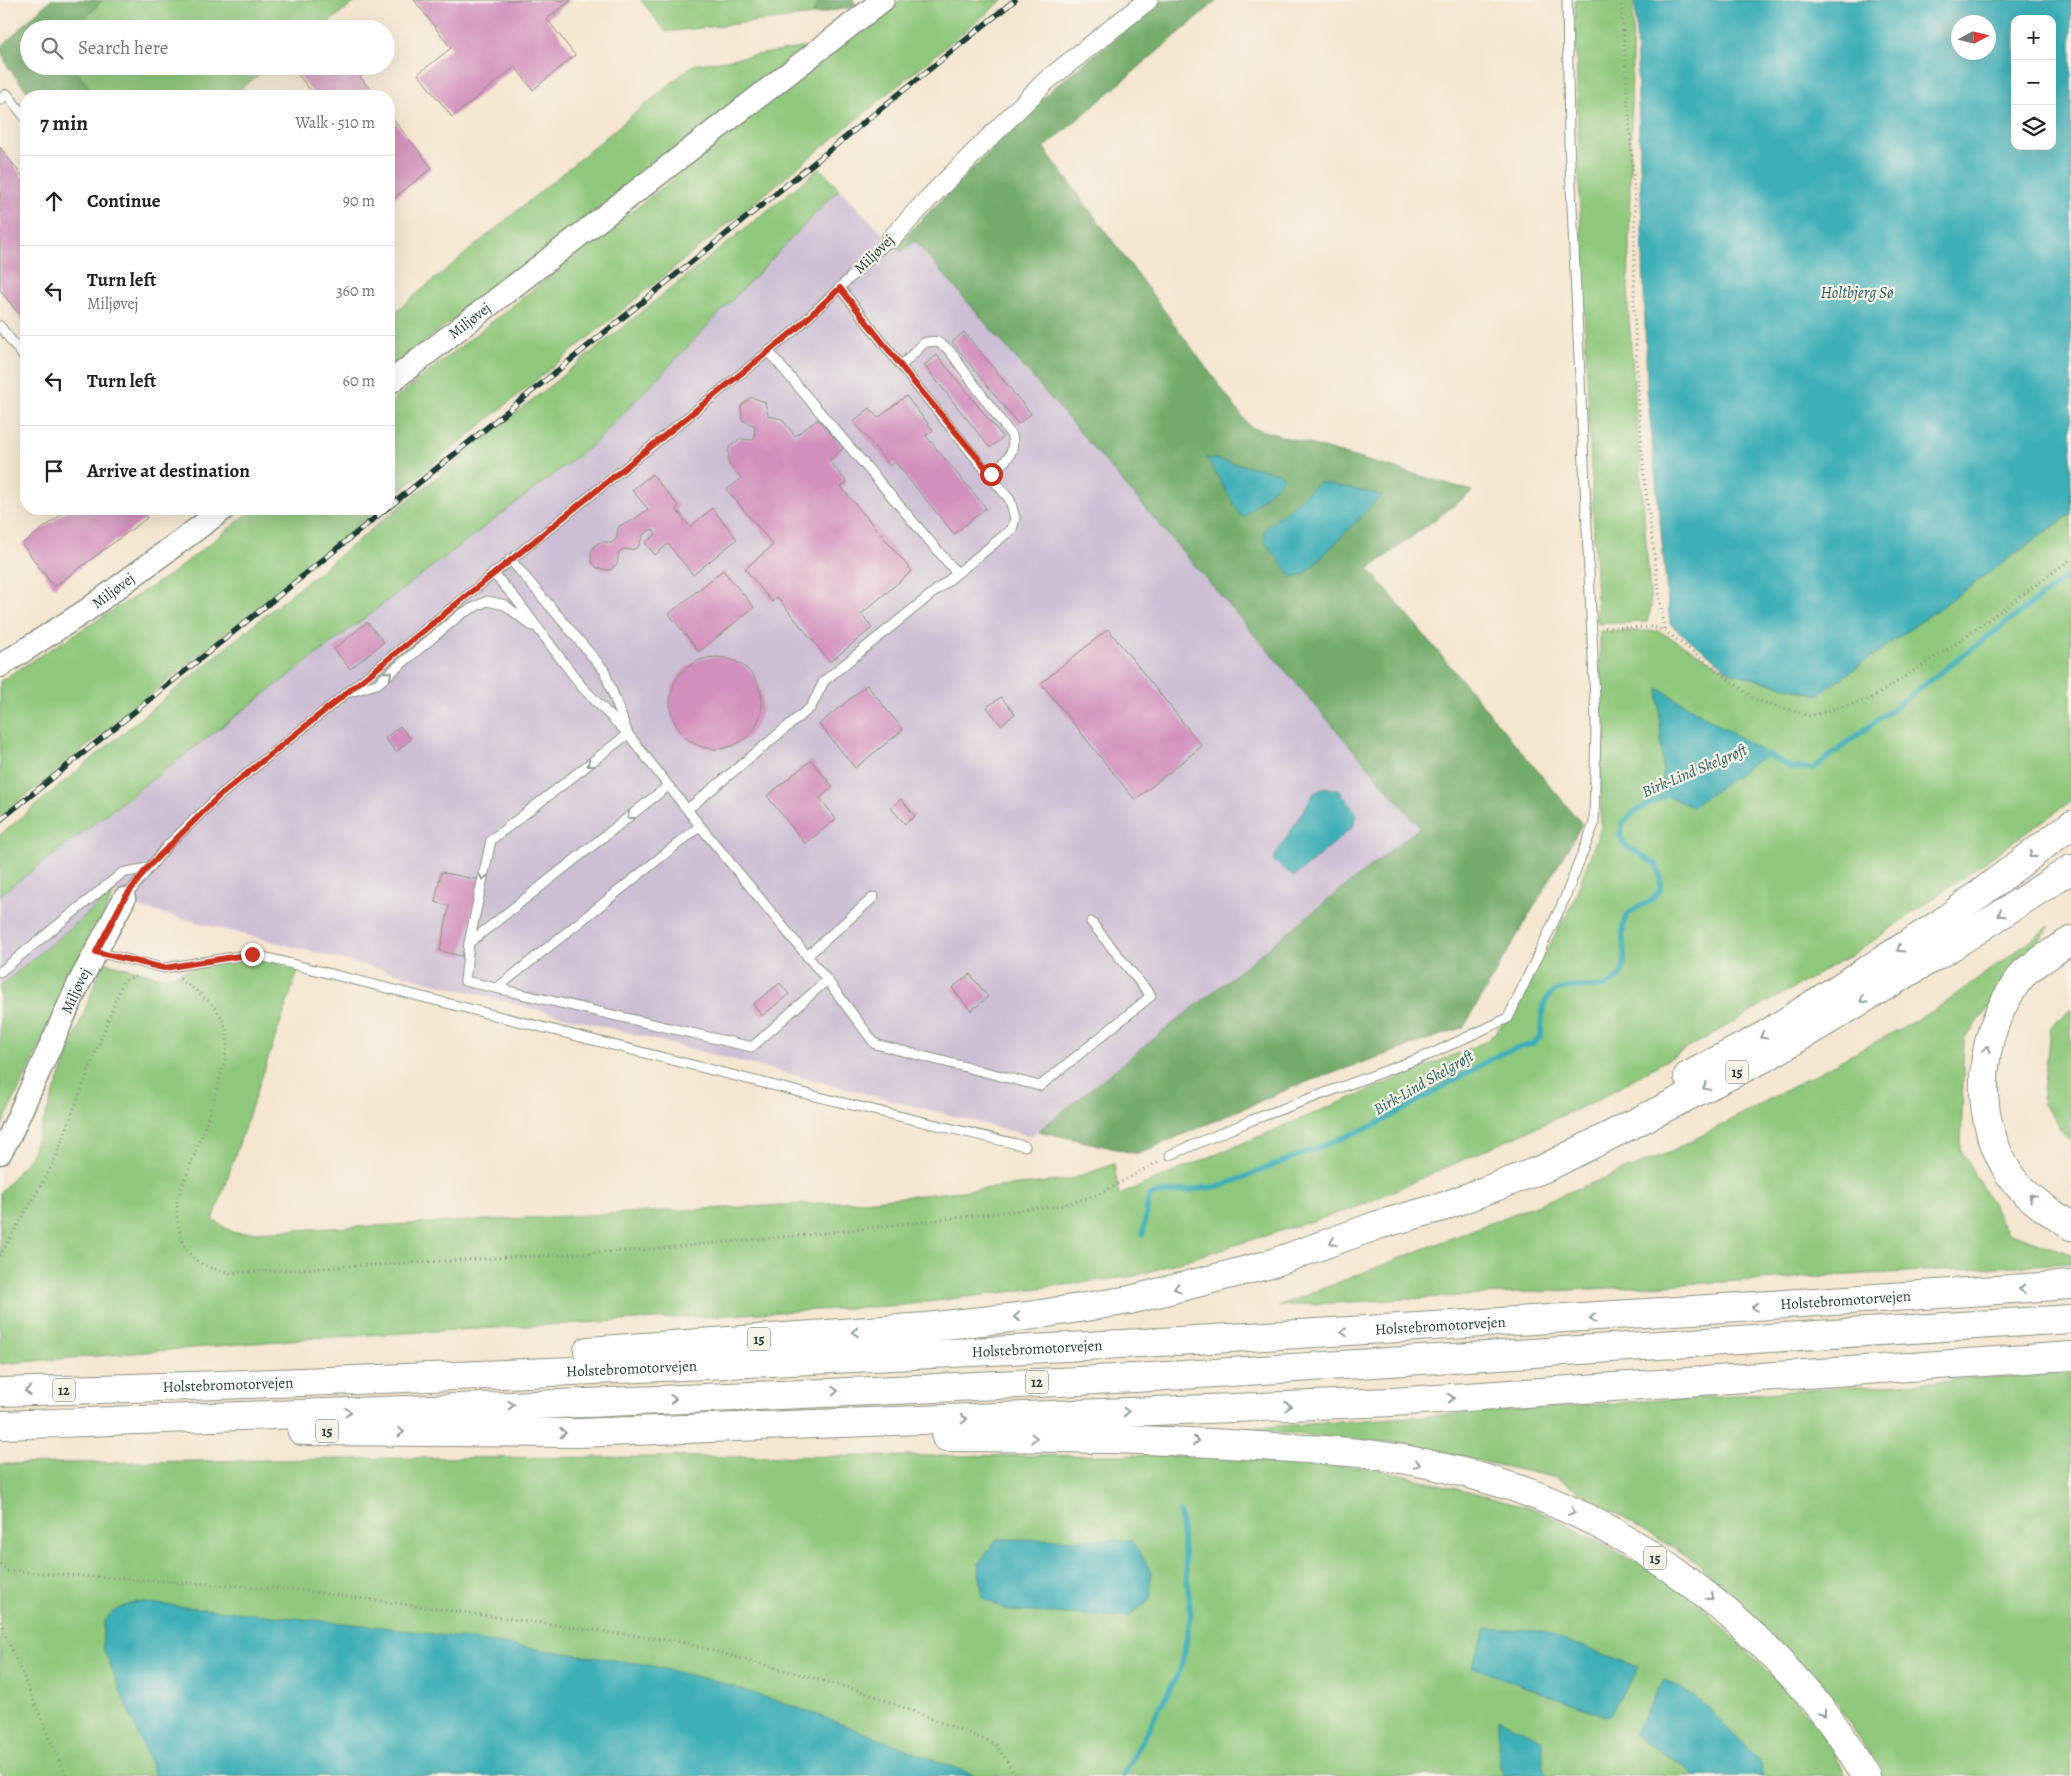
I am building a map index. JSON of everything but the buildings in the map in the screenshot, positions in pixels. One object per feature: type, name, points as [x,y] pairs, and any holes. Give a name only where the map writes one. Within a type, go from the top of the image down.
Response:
[{"type":"highway","points":[[1378,1226],[1438,1197],[1534,1157],[1765,1035],[1941,923],[2071,825]]},
{"type":"highway","name":"15","points":[[129,1388],[184,1376],[459,1360],[866,1331],[1028,1316],[1130,1300],[1267,1265],[1378,1226],[1442,1207],[1545,1168],[1768,1056],[1954,945],[2071,869]]},
{"type":"highway","points":[[2071,941],[2025,972],[1999,1011],[1986,1048],[1982,1087],[1990,1133],[2011,1176],[2042,1207],[2071,1226]]},
{"type":"highway","name":"Holstebromotorvejen","points":[[0,1392],[937,1354],[1578,1319],[2071,1286]]},
{"type":"highway","name":"12","points":[[1,1425],[650,1400],[1132,1378],[2071,1319]]},
{"type":"highway","points":[[652,1431],[1392,1402],[2071,1356]]},
{"type":"highway","name":"15","points":[[1,1425],[231,1431],[569,1433],[652,1431],[805,1436],[1188,1440],[1370,1454],[1500,1483],[1543,1498],[1622,1536],[1695,1585],[1761,1641],[1821,1710],[1866,1776]]},
{"type":"street","name":"Miljøvej","points":[[395,378],[883,0]]},
{"type":"street","name":"Miljøvej","points":[[891,239],[926,201],[1046,81],[1148,0]]},
{"type":"street","name":"Miljøvej","points":[[0,666],[87,610],[216,515]]},
{"type":"street","name":"Miljøvej","points":[[0,1153],[96,952],[124,899]]},
{"type":"lane","points":[[1170,1155],[1252,1120],[1431,1054],[1508,1018],[1564,900],[1594,824],[1596,722],[1569,142],[1567,0]]},
{"type":"lane","points":[[0,100],[7,94],[20,111]]},
{"type":"lane","name":"Miljøvej","points":[[124,899],[147,868],[218,797],[795,330],[891,239]]},
{"type":"lane","points":[[688,810],[811,707],[824,681],[956,572],[1012,529],[1014,518],[1010,500],[840,288]]},
{"type":"lane","points":[[0,326],[20,352]]},
{"type":"lane","points":[[901,366],[924,343],[935,341],[949,350],[1012,436],[1014,451],[991,474]]},
{"type":"lane","points":[[768,351],[956,572]]},
{"type":"lane","points":[[510,559],[604,670],[628,734]]},
{"type":"lane","points":[[493,573],[582,687],[628,734],[700,826],[827,980],[875,1044],[1040,1086],[1151,996],[1091,922]]},
{"type":"lane","points":[[345,694],[377,684],[461,614],[487,601],[505,605],[541,633]]},
{"type":"lane","points":[[628,734],[491,840],[469,943],[465,981],[752,1047],[827,980]]},
{"type":"lane","points":[[469,943],[668,786]]},
{"type":"lane","points":[[497,988],[700,826]]},
{"type":"lane","points":[[0,972],[122,873],[147,868]]},
{"type":"lane","points":[[807,956],[874,897]]},
{"type":"lane","points":[[96,952],[164,968],[252,954],[835,1102],[1025,1146]]},
{"type":"path","points":[[1621,0],[1635,202],[1634,307],[1639,408],[1644,477],[1664,630]]},
{"type":"path","points":[[1592,628],[1652,627],[1664,630],[1756,700],[1810,716],[1870,699],[1953,646],[2071,559]]},
{"type":"path","points":[[0,1256],[53,1164],[123,981],[164,968],[211,1001],[227,1030],[227,1047],[223,1071],[177,1200],[176,1223],[187,1250],[200,1262],[230,1273],[641,1250],[826,1233],[1056,1206],[1099,1194],[1170,1155]]},
{"type":"path","points":[[0,1564],[7,1571],[299,1590],[681,1642],[864,1692],[996,1744],[1016,1776]]},
{"type":"path","points":[[0,1622],[66,1776]]},
{"type":"shaded area","points":[[839,189],[900,251],[915,240],[1420,827],[1031,1136],[141,908],[115,891],[0,986],[0,895],[595,443]]},
{"type":"green space","points":[[50,0],[102,0],[83,20],[29,20]]},
{"type":"green space","points":[[102,0],[358,0],[332,20],[83,20]]},
{"type":"green space","points":[[641,0],[820,0],[812,15],[666,32]]},
{"type":"green space","points":[[820,0],[853,0],[857,6],[812,15]]},
{"type":"green space","points":[[900,0],[1003,0],[395,495],[395,398]]},
{"type":"green space","points":[[1162,0],[1218,0],[1044,148],[1250,427],[1473,491],[1369,569],[1582,824],[1464,1027],[1293,1087],[1138,1154],[1038,1131],[1420,827],[915,241],[901,252],[895,246],[1051,90]]},
{"type":"green space","points":[[1575,0],[1633,0],[1628,307],[1651,608],[1647,622],[1598,624],[1580,215]]},
{"type":"green space","points":[[20,29],[20,75],[79,75],[91,90],[26,90],[8,67],[0,48]]},
{"type":"green space","points":[[807,47],[395,364],[395,312],[693,65]]},
{"type":"green space","points":[[79,75],[258,75],[239,90],[91,90]]},
{"type":"green space","points":[[820,168],[839,189],[595,443],[0,895],[0,835],[263,617],[390,515],[395,515],[395,511]]},
{"type":"green space","points":[[2071,514],[2071,801],[1860,950],[1595,1101],[1355,1208],[1135,1276],[904,1305],[315,1338],[0,1364],[0,1193],[30,1157],[103,962],[162,977],[252,954],[298,971],[213,1220],[234,1233],[863,1201],[1068,1180],[1114,1164],[1119,1195],[1487,1041],[1508,1018],[1572,905],[1601,827],[1600,631],[1659,631],[1732,673],[1818,695]]},
{"type":"green space","points":[[246,515],[372,515],[0,817],[0,681],[171,574]]},
{"type":"green space","points":[[115,891],[0,1129],[0,986]]},
{"type":"green space","points":[[2050,926],[1964,1040],[1961,1150],[2007,1232],[2071,1254],[2071,1263],[1278,1306],[1671,1152],[1933,1011]]},
{"type":"green space","points":[[2071,1009],[2071,1142],[2042,1103],[2050,1028]]},
{"type":"green space","points":[[2071,1372],[2071,1776],[1882,1776],[1836,1701],[1698,1563],[1557,1478],[1397,1443],[1235,1429]]},
{"type":"green space","points":[[1160,1455],[1376,1468],[1541,1511],[1689,1591],[1813,1719],[1847,1776],[2,1776],[0,1771],[0,1464],[401,1458]]},
{"type":"water","name":"Holtbjerg Sø","points":[[1635,0],[2071,0],[2071,514],[1818,695],[1732,673],[1670,624],[1647,390]]},
{"type":"water","points":[[1206,457],[1280,473],[1284,478],[1242,518]]},
{"type":"water","points":[[1319,482],[1382,495],[1305,574],[1292,577],[1265,542],[1264,530]]},
{"type":"water","points":[[1658,688],[1767,754],[1692,807],[1664,795]]},
{"type":"water","points":[[1325,787],[1340,791],[1356,813],[1353,827],[1294,877],[1273,860],[1314,793]]},
{"type":"water","points":[[997,1539],[1131,1540],[1151,1571],[1150,1600],[1128,1617],[1009,1611],[983,1598],[978,1564]]},
{"type":"water","points":[[137,1602],[383,1627],[643,1664],[716,1681],[810,1712],[977,1776],[155,1776],[103,1648],[103,1629],[108,1617],[119,1609]]},
{"type":"water","points":[[1486,1629],[1541,1631],[1638,1667],[1608,1717],[1472,1667]]},
{"type":"water","points":[[1664,1680],[1698,1698],[1758,1758],[1764,1776],[1694,1776],[1685,1767],[1633,1735]]},
{"type":"water","points":[[1498,1718],[1543,1740],[1543,1771],[1546,1776],[1504,1776],[1499,1762]]},
{"type":"waterway","name":"Birk-Lind Skelgrøft","points":[[1761,757],[1767,754],[1792,768],[1814,768],[2071,574]]},
{"type":"waterway","name":"Birk-Lind Skelgrøft","points":[[1143,1234],[1149,1195],[1222,1186],[1377,1124],[1500,1054],[1534,1043],[1541,1036],[1545,1004],[1553,992],[1571,987],[1603,987],[1617,979],[1622,972],[1624,964],[1623,927],[1625,919],[1633,910],[1650,901],[1660,890],[1660,876],[1656,864],[1625,845],[1620,836],[1623,823],[1634,812],[1669,793]]},
{"type":"waterway","name":"Birk-Lind Skelgrøft","points":[[1123,1776],[1181,1668],[1191,1615],[1180,1514]]},
{"type":"railway","points":[[395,502],[1015,0]]},
{"type":"railway","points":[[0,820],[379,515]]},
{"type":"route","points":[[252,954],[164,968],[96,952],[124,899],[147,868],[218,797],[795,330],[840,288],[912,380],[991,474]]}]
